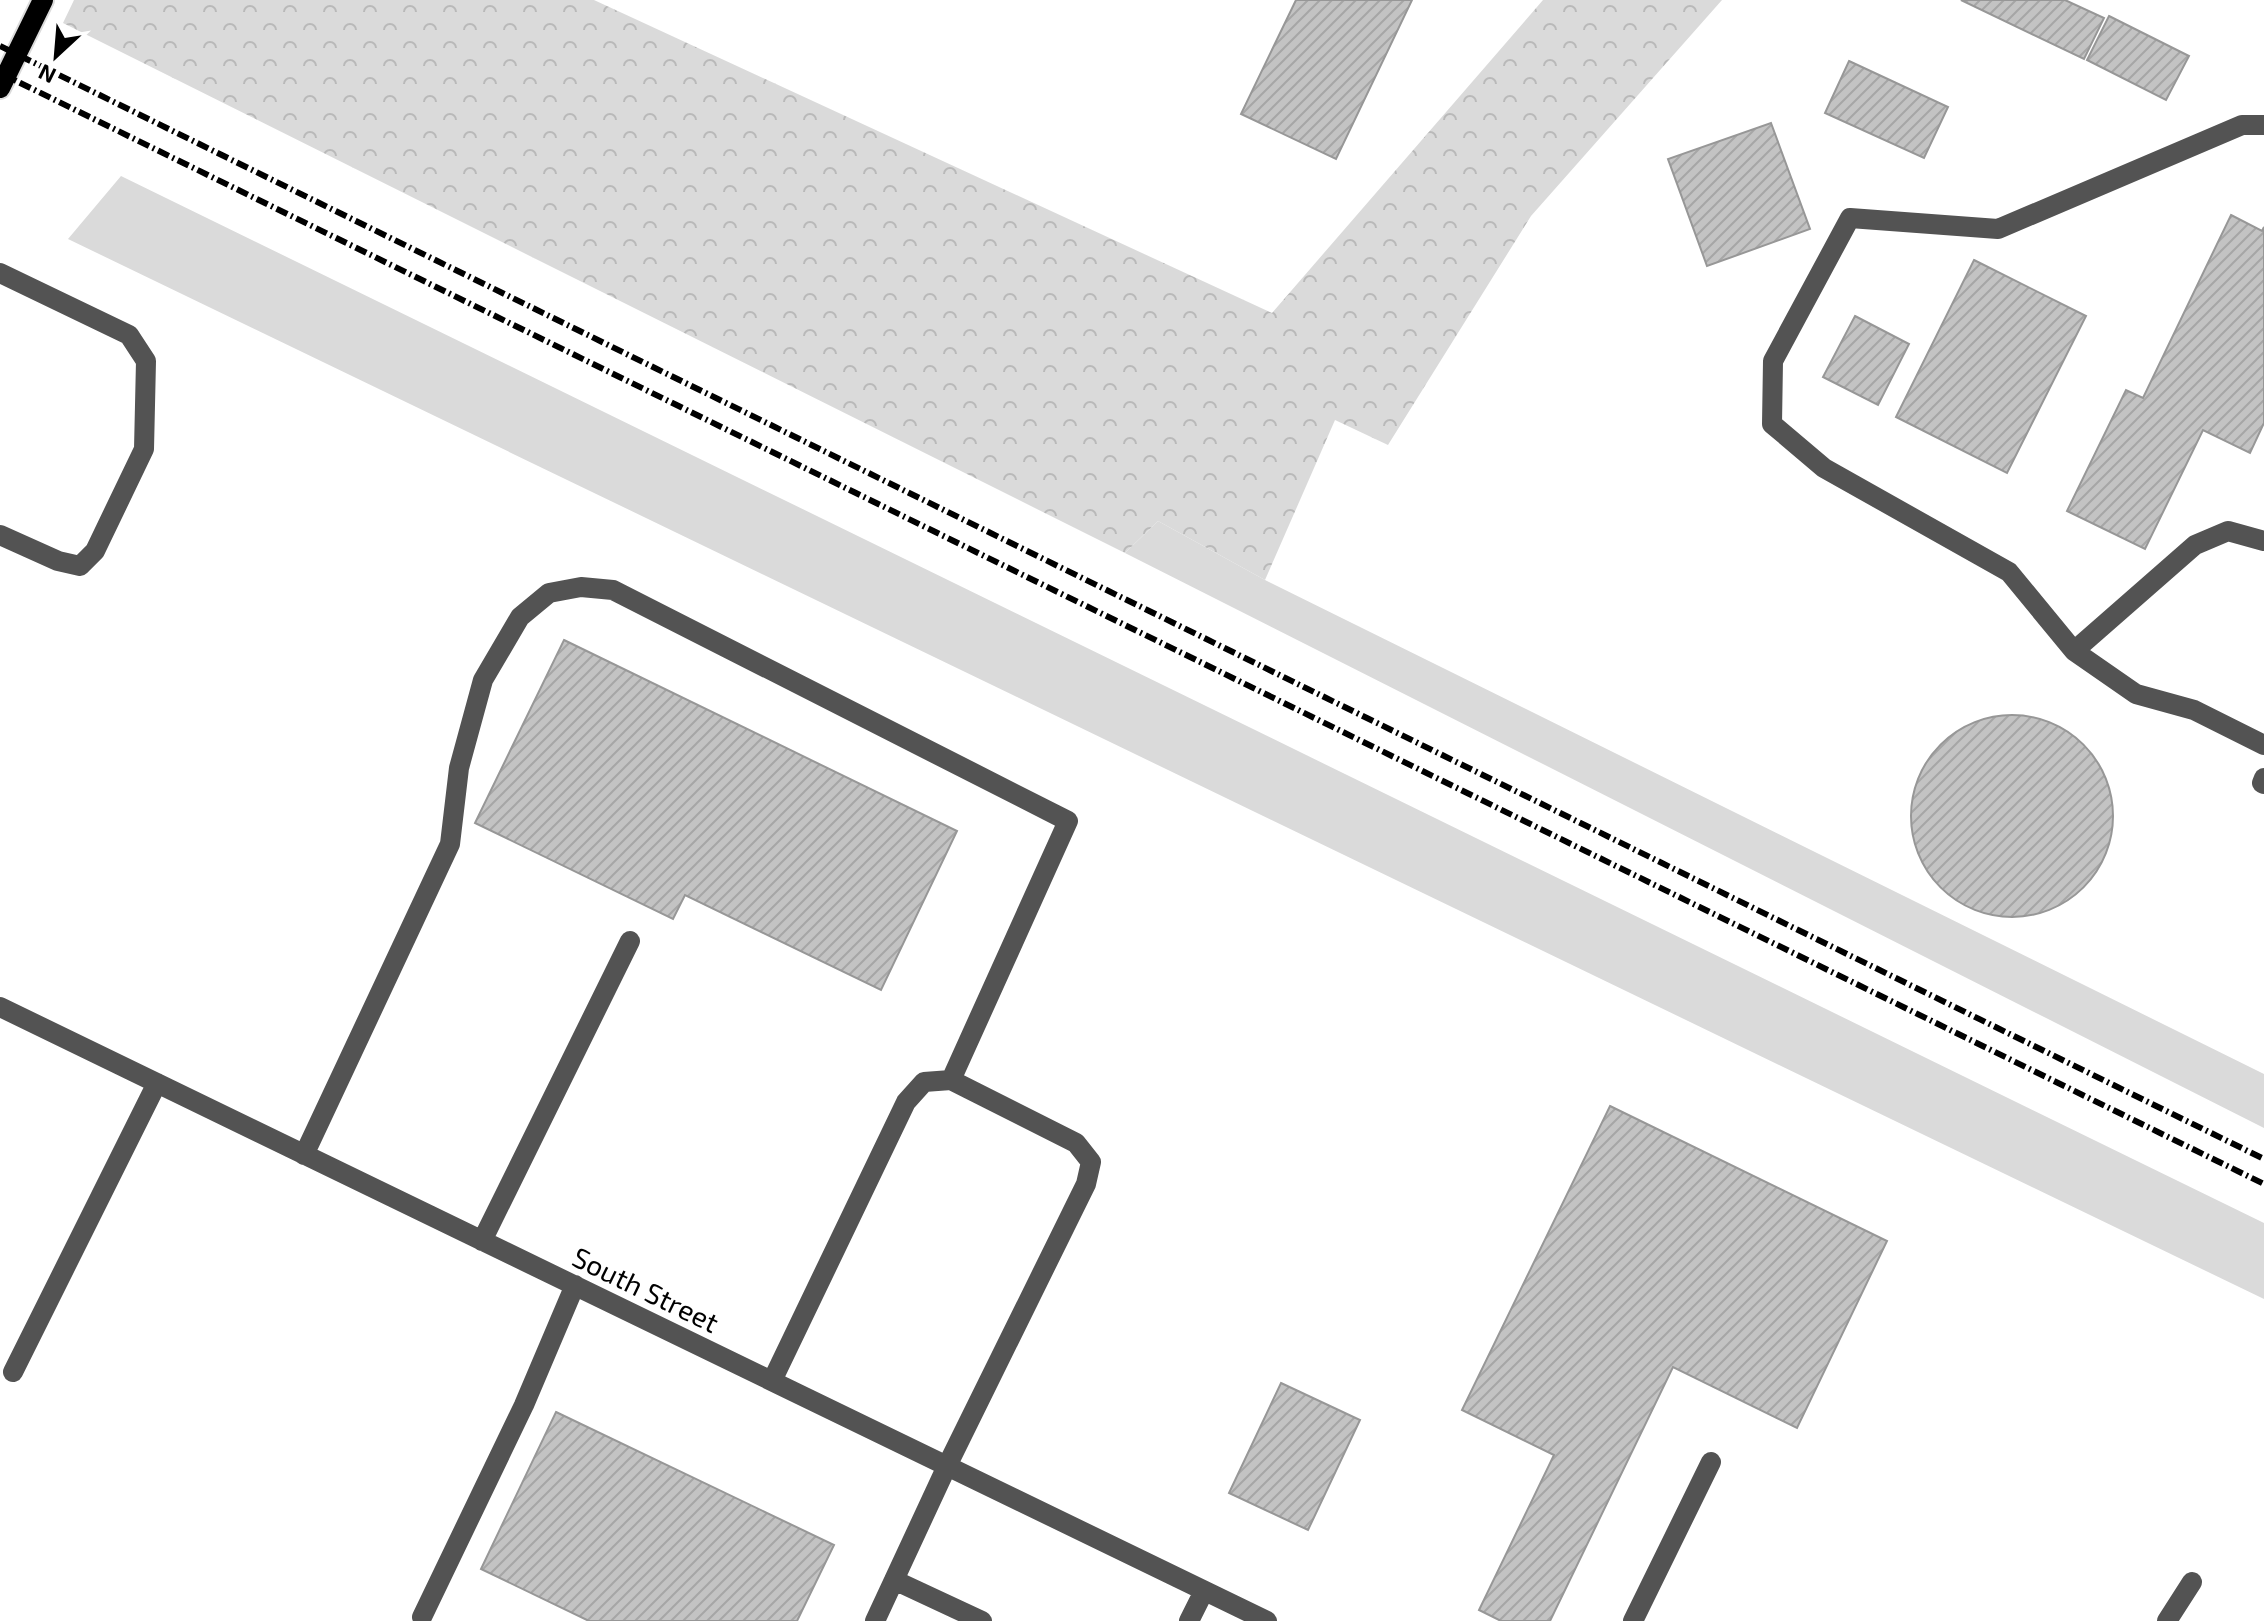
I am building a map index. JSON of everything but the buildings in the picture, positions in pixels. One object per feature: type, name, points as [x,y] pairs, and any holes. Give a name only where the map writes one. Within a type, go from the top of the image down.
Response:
[{"type":"main road","points":[[0,88],[43,0]]},
{"type":"street","points":[[2264,125],[2242,125],[1998,229],[1850,218],[1773,361],[1772,424],[1824,468],[2009,572],[2074,651],[2136,694],[2194,710],[2264,745]]},
{"type":"street","points":[[0,273],[129,335],[146,361],[144,449],[95,551],[80,566],[58,561],[0,535]]},
{"type":"street","points":[[2074,651],[2195,545],[2228,531],[2264,541]]},
{"type":"street","points":[[304,1155],[450,844],[459,768],[483,680],[520,617],[549,593],[581,587],[613,590],[1068,821],[951,1080]]},
{"type":"street","points":[[482,1241],[630,941]]},
{"type":"street","name":"South Street","points":[[0,1007],[1267,1621]]},
{"type":"street","points":[[772,1381],[906,1102],[924,1082],[951,1080],[1076,1143],[1091,1162],[1086,1184],[947,1466],[875,1621]]},
{"type":"street","points":[[13,1372],[157,1083]]},
{"type":"street","points":[[422,1617],[524,1405],[575,1285]]},
{"type":"street","points":[[1633,1621],[1711,1462]]},
{"type":"street","points":[[894,1580],[982,1621]]},
{"type":"street","points":[[2167,1621],[2192,1582]]},
{"type":"street","points":[[1189,1621],[1204,1591]]},
{"type":"green space","points":[[74,0],[594,0],[1272,313],[1543,0],[1722,0],[1531,216],[1388,445],[1335,420],[1265,580],[1158,521],[1125,553],[63,23]]},
{"type":"green space","points":[[121,176],[2264,1223],[2264,1299],[68,239]]},
{"type":"green space","points":[[1158,521],[1265,580],[2264,1074],[2264,1128],[1125,553]]},
{"type":"railway","points":[[0,46],[2264,1159]]},
{"type":"railway","points":[[0,73],[2264,1184]]}]
